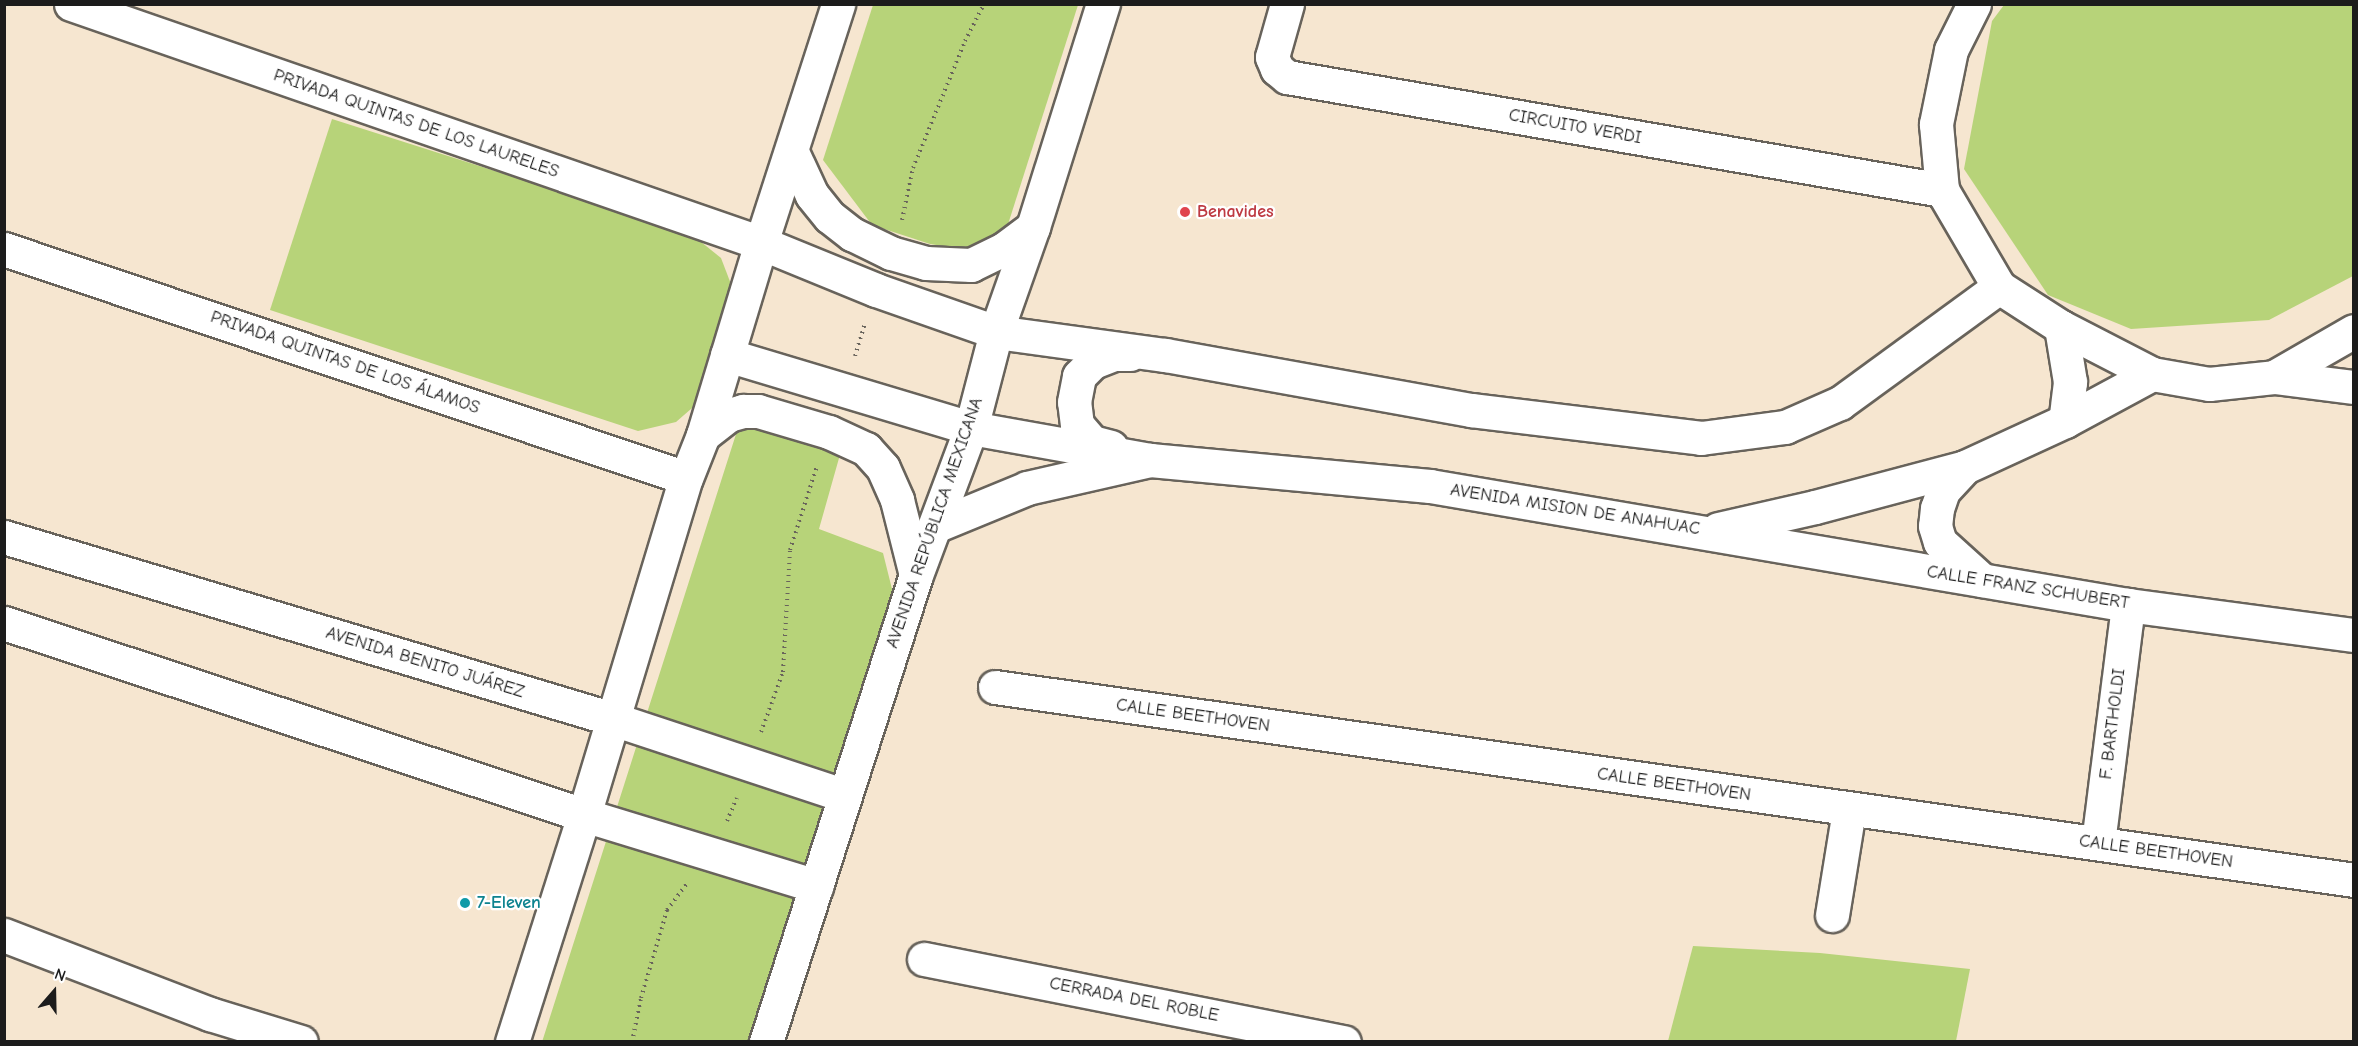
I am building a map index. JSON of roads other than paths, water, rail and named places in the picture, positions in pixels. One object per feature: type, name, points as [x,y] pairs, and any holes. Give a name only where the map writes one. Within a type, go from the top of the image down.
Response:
[{"type":"street","name":"PRIVADA QUINTAS DE LOS LAURELES","points":[[71,4],[761,243]]},
{"type":"street","points":[[512,1041],[584,815],[686,478],[704,435],[761,243],[838,4]]},
{"type":"street","name":"AVENIDA REPÚBLICA MEXICANA","points":[[766,1041],[843,795],[916,575],[971,428],[996,332],[1033,227],[1104,4]]},
{"type":"street","name":"CIRCUITO VERDI","points":[[1287,4],[1272,57],[1277,69],[1287,77],[1942,190]]},
{"type":"street","points":[[1974,4],[1951,50],[1936,124],[1942,190],[1999,287],[2061,327],[2152,374],[2209,384],[2274,377],[2354,387]]},
{"type":"street","points":[[792,152],[812,195],[830,217],[852,234],[891,253],[926,263],[971,265],[1004,249],[1033,227]]},
{"type":"street","name":"AVENIDA MISION DE ANAHUAC","points":[[761,243],[876,290],[996,332],[1165,355],[1471,410],[1701,438],[1785,427],[1840,404],[1999,287]]},
{"type":"street","name":"PRIVADA QUINTAS DE LOS ÁLAMOS","points":[[4,249],[686,478]]},
{"type":"street","points":[[2061,327],[2070,382],[2066,421]]},
{"type":"street","points":[[2274,377],[2354,331]]},
{"type":"street","name":"AVENIDA MISION DE ANAHUAC","points":[[1150,459],[1092,442],[1077,425],[1074,402],[1079,376],[1093,362],[1114,354],[1165,355]]},
{"type":"street","name":"AVENIDA MISION DE ANAHUAC","points":[[727,355],[971,428],[1150,459],[1430,486],[1705,532],[1815,507],[1965,467],[2066,421],[2152,374]]},
{"type":"street","points":[[704,435],[729,415],[743,411],[758,411],[828,432],[866,449],[883,468],[897,500],[916,575]]},
{"type":"street","points":[[935,526],[1027,488],[1150,459]]},
{"type":"street","points":[[1965,467],[1943,491],[1937,508],[1935,525],[1940,542],[1983,581]]},
{"type":"street","name":"CALLE FRANZ SCHUBERT","points":[[1705,532],[2128,605],[2354,635]]},
{"type":"street","name":"AVENIDA BENITO JUÁREZ","points":[[4,537],[613,719],[843,795]]},
{"type":"street","name":"F. BARTHOLDI","points":[[2098,843],[2128,605]]},
{"type":"street","points":[[4,623],[584,815],[816,886]]},
{"type":"street","name":"CALLE BEETHOVEN","points":[[995,687],[2354,880]]},
{"type":"street","points":[[1832,915],[1849,810]]},
{"type":"street","points":[[4,935],[210,1014],[302,1041]]},
{"type":"street","name":"CERRADA DEL ROBLE","points":[[924,959],[1344,1041]]},
{"type":"place","name":"Benavides","points":[[1185,212]]},
{"type":"place","name":"7-Eleven","points":[[465,903]]}]
